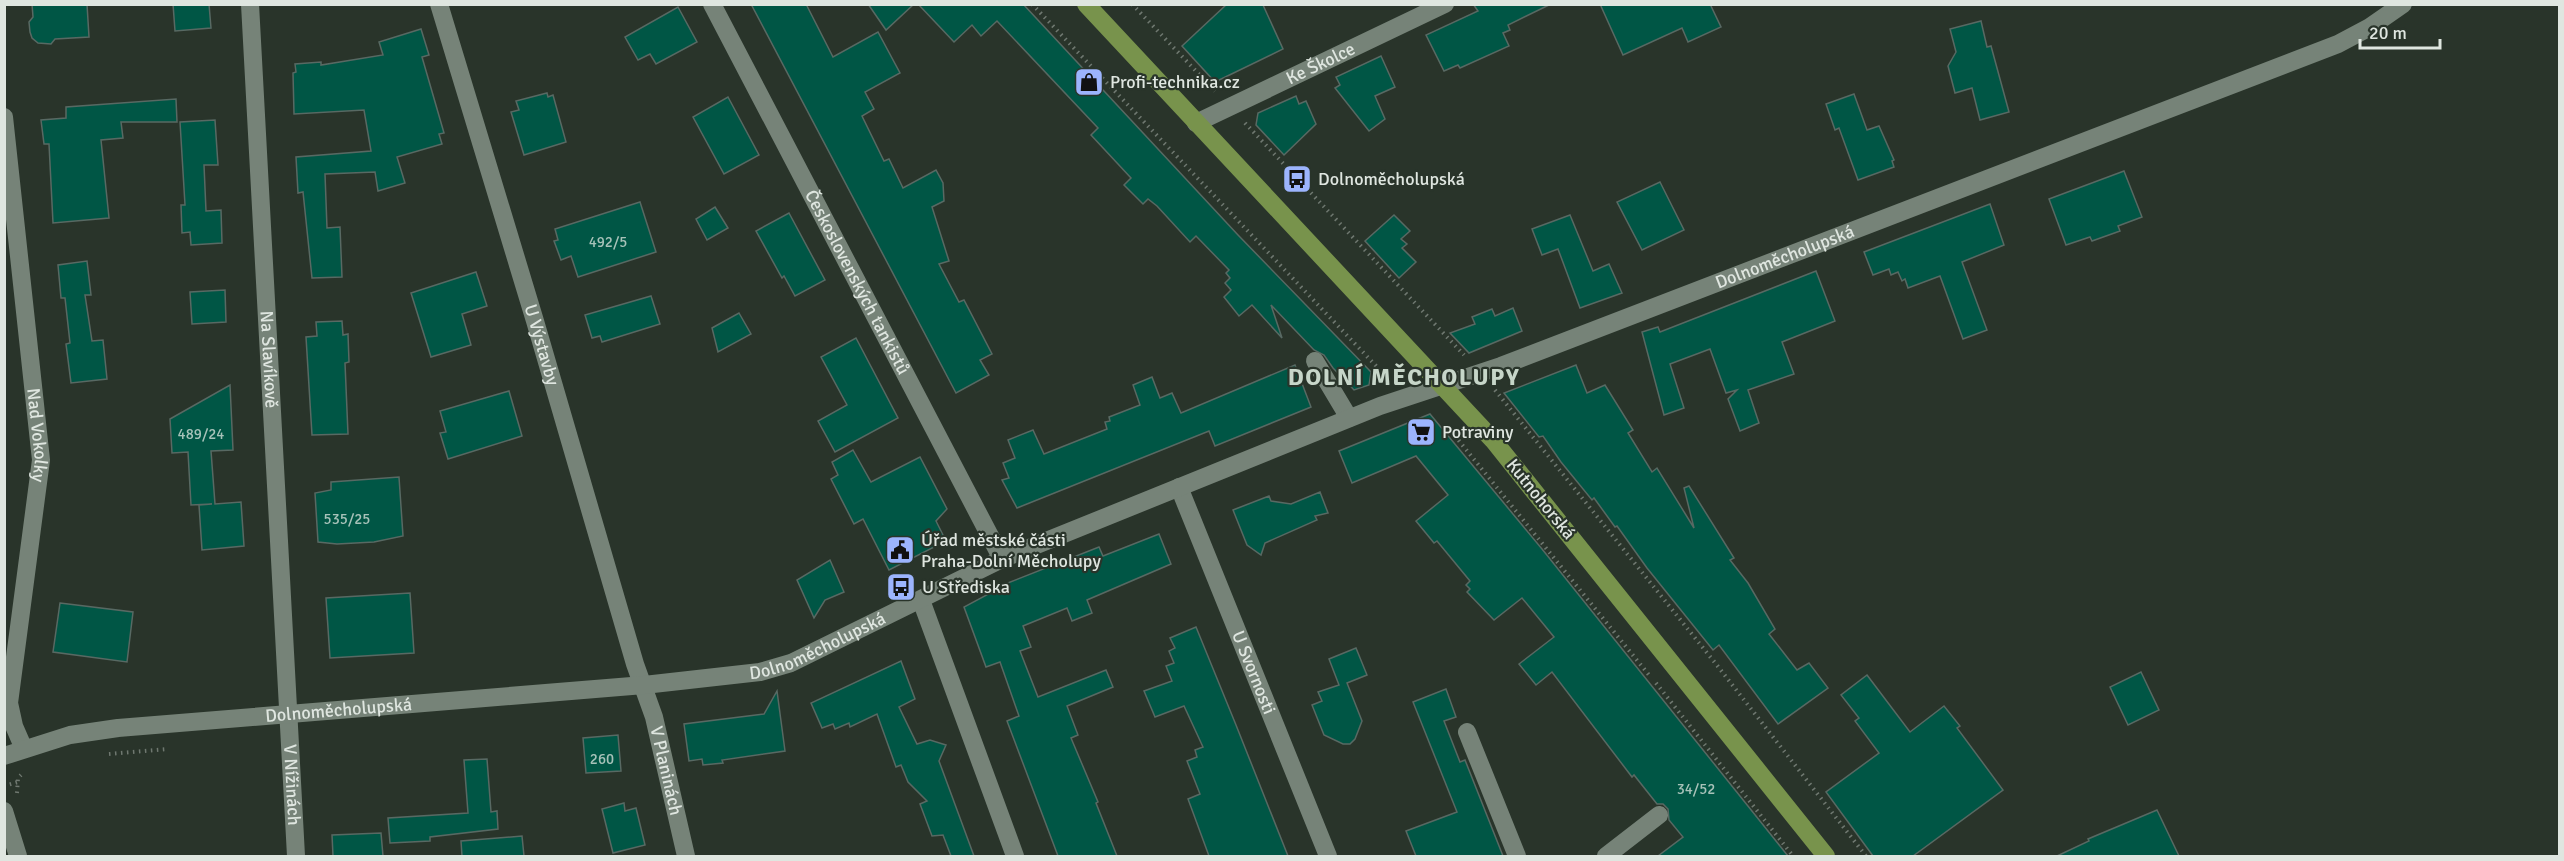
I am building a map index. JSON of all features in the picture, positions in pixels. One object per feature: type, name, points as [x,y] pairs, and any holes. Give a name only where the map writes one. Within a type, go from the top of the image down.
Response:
[{"type":"main road","name":"Kutnohorská","points":[[1086,4],[1440,386],[1493,440],[1826,856]]},
{"type":"street","name":"Na Slavíkově","points":[[250,4],[289,713]]},
{"type":"street","name":"U Výstavby","points":[[439,4],[635,664],[644,685]]},
{"type":"street","name":"Československých tankistů","points":[[712,4],[1002,559]]},
{"type":"street","name":"Ke Školce","points":[[1196,123],[1229,105],[1445,4]]},
{"type":"street","name":"Dolnoměcholupská","points":[[4,756],[70,735],[117,728],[644,685],[760,672],[791,663],[1002,559],[1349,418],[1396,400],[1481,373],[2338,44],[2370,27],[2403,4]]},
{"type":"street","name":"Nad Vokolky","points":[[4,117],[41,460],[9,703],[14,726],[24,749]]},
{"type":"street","points":[[1315,362],[1349,418]]},
{"type":"street","name":"U Svornosti","points":[[1179,487],[1328,856]]},
{"type":"street","points":[[921,600],[1015,856]]},
{"type":"street","name":"V Planinách","points":[[644,685],[654,717],[686,856]]},
{"type":"street","name":"V Nížinách","points":[[289,713],[296,856]]},
{"type":"street","points":[[1467,732],[1517,856]]},
{"type":"street","points":[[12,807],[18,856]]},
{"type":"street","points":[[1606,856],[1659,815]]},
{"type":"path","points":[[1032,4],[1378,368],[1378,380],[1396,400]]},
{"type":"path","points":[[1132,4],[1481,373],[1716,664],[1866,856]]},
{"type":"path","points":[[1448,427],[1794,856]]},
{"type":"path","points":[[99,755],[170,748]]},
{"type":"path","points":[[12,807],[17,792],[18,778],[29,770]]},
{"type":"path","points":[[4,786],[18,782]]},
{"type":"building","points":[[32,4],[87,4],[89,37],[55,39],[51,44],[38,43],[32,38],[30,32],[29,22],[33,17]]},
{"type":"building","points":[[173,4],[209,4],[211,28],[175,31]]},
{"type":"building","points":[[751,4],[806,4],[833,57],[878,32],[900,73],[865,92],[874,109],[862,116],[884,161],[889,159],[903,188],[936,170],[943,183],[944,201],[932,207],[949,261],[939,264],[959,302],[964,300],[992,354],[980,360],[989,375],[956,393]]},
{"type":"building","points":[[868,4],[914,4],[886,30]]},
{"type":"building","points":[[918,4],[1023,4],[1238,235],[1371,372],[1369,385],[1354,390],[1324,355],[1314,350],[1271,305],[1282,338],[1252,305],[1239,316],[1224,297],[1231,290],[1225,283],[1230,278],[1226,273],[1229,270],[1196,236],[1190,242],[1157,206],[1148,199],[1143,204],[1124,185],[1131,178],[1091,135],[1098,128],[997,21],[981,36],[972,25],[954,42]]},
{"type":"building","points":[[1473,4],[1551,4],[1508,25],[1510,30],[1503,33],[1509,46],[1460,68],[1458,65],[1444,71],[1426,35],[1478,11]]},
{"type":"building","points":[[1600,4],[1710,4],[1721,27],[1688,42],[1682,28],[1623,55]]},
{"type":"building","points":[[1226,5],[1263,5],[1283,49],[1215,82],[1182,46]]},
{"type":"building","points":[[678,7],[697,42],[656,64],[650,54],[638,60],[625,37]]},
{"type":"building","points":[[1981,21],[1987,47],[1991,46],[2009,112],[1980,120],[1972,88],[1955,93],[1948,66],[1956,52],[1950,29]]},
{"type":"building","points":[[421,29],[429,55],[422,57],[444,133],[439,134],[442,144],[397,157],[405,183],[378,191],[375,172],[325,174],[327,228],[340,227],[342,277],[312,278],[303,192],[298,193],[296,157],[371,151],[364,110],[294,114],[293,73],[296,72],[295,64],[321,62],[321,65],[383,55],[379,42]]},
{"type":"building","points":[[1381,56],[1395,87],[1375,96],[1385,119],[1369,131],[1335,88],[1340,85],[1336,77]]},
{"type":"building","points":[[547,93],[548,97],[553,95],[566,142],[524,155],[511,112],[519,110],[516,101]]},
{"type":"building","points":[[1854,94],[1867,130],[1879,126],[1894,160],[1892,161],[1894,167],[1858,180],[1839,128],[1835,130],[1826,104]]},
{"type":"building","points":[[1296,96],[1299,104],[1306,101],[1316,124],[1284,155],[1256,125],[1258,113]]},
{"type":"building","points":[[728,97],[759,155],[724,174],[693,117]]},
{"type":"building","points":[[176,99],[177,122],[121,122],[123,138],[101,140],[109,218],[53,223],[49,144],[44,144],[41,120],[66,118],[66,107]]},
{"type":"building","points":[[215,120],[218,165],[204,165],[206,211],[221,210],[222,243],[191,245],[190,232],[182,233],[181,205],[185,205],[180,122]]},
{"type":"building","points":[[2124,171],[2142,217],[2118,226],[2120,231],[2092,241],[2090,237],[2066,245],[2049,199]]},
{"type":"building","points":[[1660,182],[1684,230],[1642,250],[1617,202]]},
{"type":"building","points":[[640,202],[656,252],[578,277],[571,256],[561,260],[554,241],[558,240],[555,229]]},
{"type":"building","points":[[1990,204],[2004,245],[1962,262],[1987,330],[1963,339],[1940,276],[1908,288],[1905,279],[1902,281],[1898,272],[1891,275],[1889,269],[1873,275],[1864,252]]},
{"type":"building","points":[[715,207],[728,228],[707,240],[696,219]]},
{"type":"building","points":[[789,213],[825,280],[795,296],[784,276],[782,278],[756,231]]},
{"type":"building","points":[[1394,215],[1410,231],[1401,239],[1407,244],[1402,248],[1416,262],[1399,278],[1365,241]]},
{"type":"building","points":[[1570,215],[1593,271],[1609,264],[1622,293],[1580,308],[1558,249],[1542,255],[1532,229]]},
{"type":"building","points":[[87,261],[91,295],[85,295],[92,341],[103,340],[107,379],[71,383],[66,344],[70,343],[65,298],[61,298],[58,265]]},
{"type":"building","points":[[1816,271],[1835,321],[1782,342],[1794,374],[1748,390],[1759,423],[1740,431],[1728,399],[1737,390],[1726,393],[1710,349],[1670,364],[1684,408],[1664,415],[1642,332],[1658,327],[1660,332]]},
{"type":"building","points":[[476,272],[487,306],[462,314],[471,345],[431,357],[411,293]]},
{"type":"building","points":[[225,290],[226,322],[192,324],[190,292]]},
{"type":"building","points":[[651,296],[660,324],[602,342],[600,336],[592,338],[585,315]]},
{"type":"building","points":[[1513,308],[1522,331],[1469,353],[1450,333],[1475,324],[1472,317],[1492,309],[1495,316]]},
{"type":"building","points":[[739,313],[751,334],[718,352],[712,328]]},
{"type":"building","points":[[342,321],[343,335],[348,334],[349,362],[345,363],[348,434],[312,435],[306,337],[317,336],[316,322]]},
{"type":"building","points":[[856,338],[898,418],[835,452],[818,421],[847,405],[821,357]]},
{"type":"building","points":[[1295,365],[1311,407],[1215,446],[1209,431],[1017,508],[1002,480],[1009,478],[1003,463],[1015,458],[1008,440],[1033,430],[1044,454],[1107,429],[1105,422],[1110,421],[1109,417],[1140,405],[1133,385],[1152,377],[1160,398],[1172,393],[1181,413]]},
{"type":"building","points":[[1576,365],[1587,393],[1605,385],[1633,430],[1628,433],[1652,472],[1657,468],[1694,528],[1684,488],[1689,486],[1734,558],[1730,560],[1748,583],[1775,629],[1769,634],[1797,670],[1809,663],[1828,688],[1778,724],[1719,645],[1713,650],[1647,568],[1617,526],[1615,527],[1594,498],[1592,500],[1543,436],[1539,437],[1504,393]]},
{"type":"building","points":[[230,385],[233,450],[211,451],[215,504],[241,502],[244,546],[202,550],[199,505],[212,504],[191,505],[188,452],[172,453],[170,419]]},
{"type":"building","points":[[509,391],[522,436],[448,459],[440,433],[446,432],[440,411]]},
{"type":"building","points":[[1430,414],[1542,549],[1788,856],[1658,856],[1683,837],[1669,820],[1668,809],[1663,804],[1657,804],[1634,775],[1632,777],[1552,672],[1536,685],[1519,664],[1554,637],[1522,598],[1494,620],[1467,592],[1470,589],[1466,585],[1470,581],[1437,541],[1434,543],[1416,521],[1448,495],[1416,456],[1352,483],[1339,451]]},
{"type":"building","points":[[853,450],[871,482],[920,457],[947,509],[936,521],[946,541],[889,570],[863,519],[854,524],[831,479],[838,475],[832,462]]},
{"type":"building","points":[[399,477],[403,536],[374,542],[337,544],[318,542],[315,493],[331,490],[331,482]]},
{"type":"building","points":[[1320,492],[1328,513],[1315,516],[1317,520],[1265,543],[1261,555],[1247,545],[1233,510],[1269,496],[1271,501],[1291,504]]},
{"type":"building","points":[[1159,534],[1171,564],[1087,600],[1092,613],[1072,621],[1067,608],[1023,626],[1031,647],[1020,651],[1038,697],[1106,670],[1113,687],[1067,706],[1078,735],[1071,738],[1098,802],[1096,803],[1117,856],[1058,856],[1007,721],[1019,716],[1000,662],[986,667],[964,607],[996,590],[995,588],[1099,547],[1103,556]]},
{"type":"building","points":[[830,560],[844,592],[825,600],[814,618],[797,580]]},
{"type":"building","points":[[410,593],[414,653],[330,658],[326,598]]},
{"type":"building","points":[[60,603],[133,612],[127,662],[53,652]]},
{"type":"building","points":[[1196,627],[1288,856],[1209,856],[1188,799],[1200,794],[1187,761],[1197,757],[1195,750],[1203,747],[1184,706],[1155,717],[1144,691],[1172,681],[1166,666],[1174,663],[1169,651],[1175,648],[1170,638]]},
{"type":"building","points":[[1356,648],[1367,675],[1347,683],[1362,721],[1355,739],[1350,744],[1343,744],[1324,735],[1312,705],[1322,701],[1318,692],[1339,685],[1329,659]]},
{"type":"building","points":[[901,661],[915,699],[899,707],[917,744],[930,740],[946,745],[939,761],[974,856],[951,856],[943,835],[932,836],[920,804],[927,801],[908,782],[901,765],[896,767],[877,714],[850,727],[849,723],[835,729],[833,724],[822,728],[811,703]]},
{"type":"building","points":[[2141,672],[2159,710],[2128,725],[2110,687]]},
{"type":"building","points":[[1867,675],[1910,732],[1944,706],[1960,726],[1957,728],[2003,790],[1913,856],[1873,856],[1826,792],[1879,753],[1855,721],[1859,718],[1841,695]]},
{"type":"building","points":[[1446,689],[1456,717],[1444,721],[1460,762],[1465,760],[1503,856],[1416,856],[1406,831],[1457,812],[1413,702]]},
{"type":"building","points":[[777,691],[785,751],[722,760],[723,763],[703,765],[702,759],[689,761],[684,724],[764,714]]},
{"type":"building","points":[[618,735],[621,771],[586,773],[583,738]]},
{"type":"building","points":[[487,759],[491,812],[497,811],[498,829],[430,837],[430,841],[390,843],[388,818],[468,813],[464,760]]},
{"type":"building","points":[[624,803],[625,811],[636,808],[645,845],[613,853],[602,809]]},
{"type":"building","points":[[2157,810],[2179,856],[2057,856],[2089,841],[2088,839]]},
{"type":"building","points":[[381,833],[383,856],[333,856],[332,835]]},
{"type":"building","points":[[522,836],[524,856],[462,856],[461,841]]},
{"type":"place","name":"Profi-technika.cz","points":[[1089,82]]},
{"type":"place","name":"Dolnoměcholupská","points":[[1297,179]]},
{"type":"place","name":"Potraviny","points":[[1421,432]]},
{"type":"place","name":"Úřad městské části Praha-Dolní Měcholupy","points":[[900,550]]},
{"type":"place","name":"U Střediska","points":[[901,587]]},
{"type":"district","name":"DOLNÍ MĚCHOLUPY","points":[[1404,377]]}]
